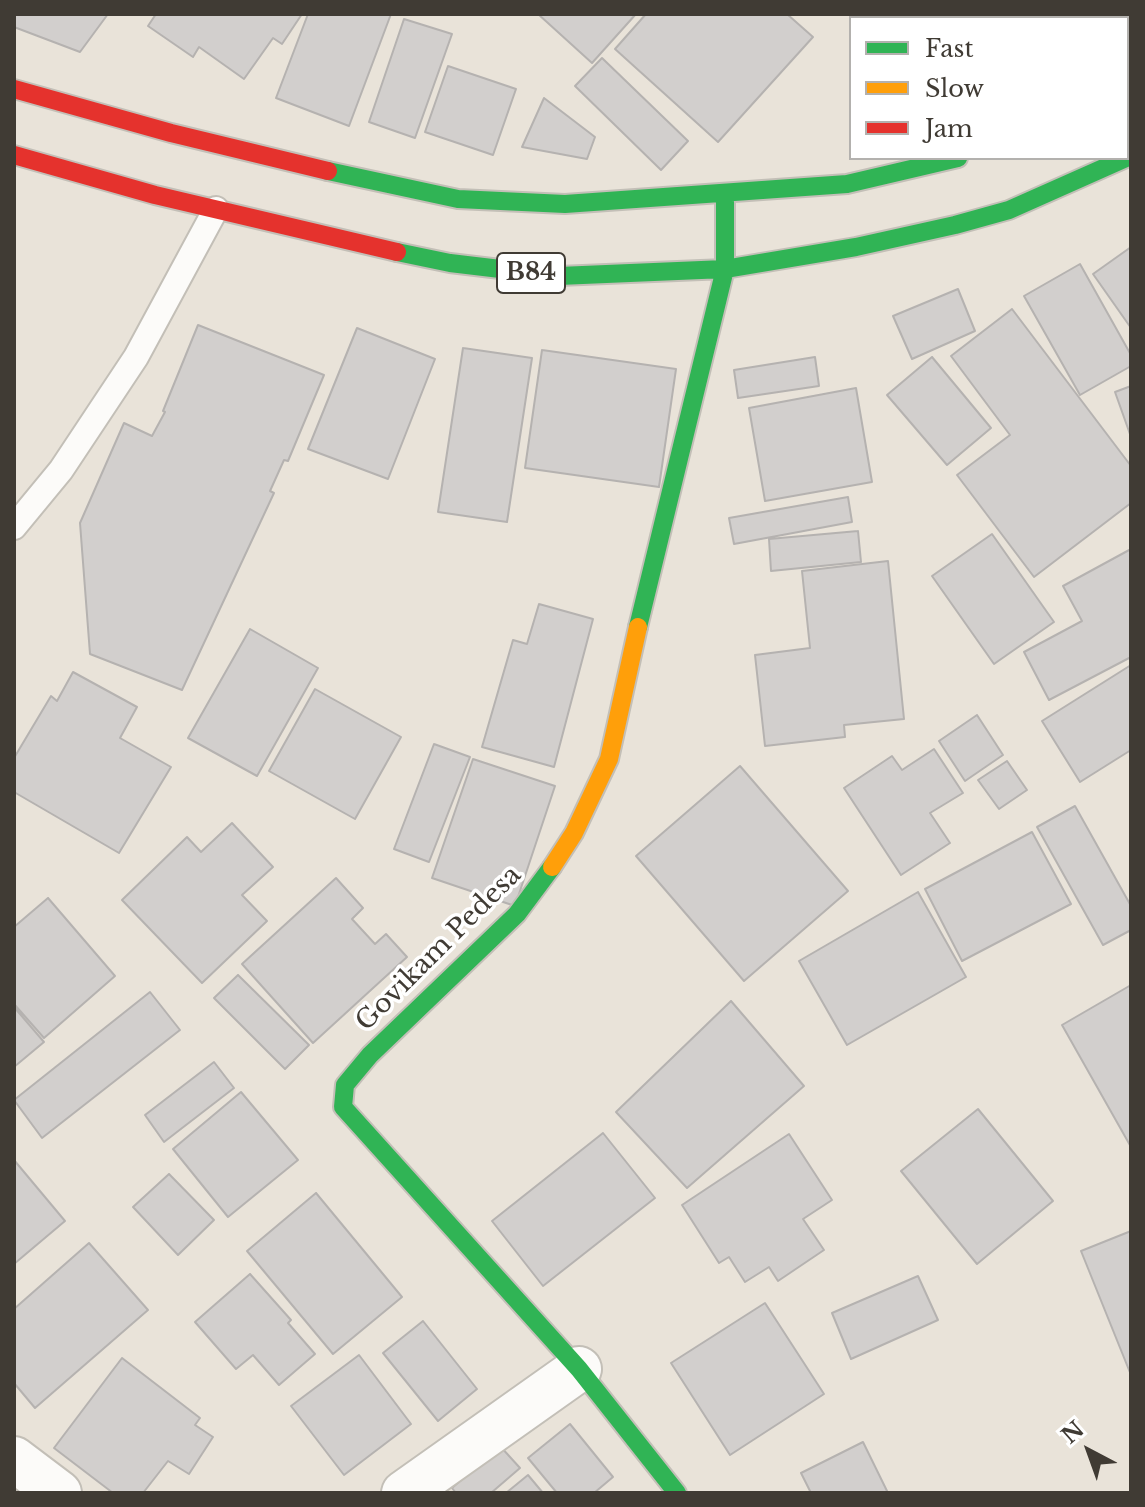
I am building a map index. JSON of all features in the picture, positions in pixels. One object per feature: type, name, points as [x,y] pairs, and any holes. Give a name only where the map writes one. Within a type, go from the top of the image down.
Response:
[{"type":"main road","points":[[14,89],[303,166],[458,199],[565,204],[725,194],[847,184],[949,160]]},
{"type":"main road","name":"B84","points":[[14,155],[288,228],[450,263],[559,276],[725,269],[856,247],[1009,210],[1124,164]]},
{"type":"main road","name":"Govikam Pedesa","points":[[677,1493],[579,1369],[343,1107],[345,1085],[370,1055],[517,914],[547,876],[574,833],[609,759],[663,517],[725,269],[725,194]]},
{"type":"street","points":[[404,1493],[579,1369]]},
{"type":"street","points":[[14,1459],[59,1493]]},
{"type":"lane","points":[[14,527],[61,470],[136,357],[216,209]]},
{"type":"building","points":[[14,14],[108,14],[80,52],[14,27]]},
{"type":"building","points":[[156,14],[302,14],[282,44],[273,38],[244,79],[199,47],[193,57],[148,26]]},
{"type":"building","points":[[308,14],[391,14],[349,126],[276,98]]},
{"type":"building","points":[[538,14],[636,14],[592,63]]},
{"type":"building","points":[[646,14],[787,14],[813,37],[718,142],[615,49]]},
{"type":"building","points":[[404,19],[452,34],[415,138],[369,122]]},
{"type":"building","points":[[602,58],[688,141],[661,170],[575,86]]},
{"type":"building","points":[[448,66],[516,89],[493,155],[425,132]]},
{"type":"building","points":[[544,98],[595,137],[587,159],[522,147]]},
{"type":"building","points":[[1131,247],[1131,328],[1093,274]]},
{"type":"building","points":[[1080,264],[1131,355],[1131,366],[1080,395],[1024,296]]},
{"type":"building","points":[[958,289],[975,331],[912,359],[893,316]]},
{"type":"building","points":[[1012,309],[1131,466],[1131,503],[1034,577],[957,475],[1010,435],[951,356]]},
{"type":"building","points":[[198,325],[324,375],[288,461],[284,460],[270,491],[274,493],[182,690],[90,654],[80,523],[124,423],[152,436],[165,412]]},
{"type":"building","points":[[357,328],[435,359],[388,479],[308,449]]},
{"type":"building","points":[[463,348],[532,358],[507,522],[438,512]]},
{"type":"building","points":[[542,350],[676,369],[659,487],[525,468]]},
{"type":"building","points":[[815,357],[819,386],[738,398],[734,370]]},
{"type":"building","points":[[932,357],[991,428],[947,465],[887,395]]},
{"type":"building","points":[[1131,386],[1131,437],[1115,392]]},
{"type":"building","points":[[856,388],[872,482],[765,501],[749,408]]},
{"type":"building","points":[[848,497],[852,522],[734,544],[729,518]]},
{"type":"building","points":[[858,531],[861,562],[771,571],[769,539]]},
{"type":"building","points":[[992,534],[1054,622],[994,664],[932,576]]},
{"type":"building","points":[[1131,549],[1131,657],[1049,700],[1024,652],[1082,621],[1063,586]]},
{"type":"building","points":[[888,561],[904,719],[844,725],[845,737],[765,746],[755,655],[810,648],[802,571]]},
{"type":"building","points":[[539,604],[593,619],[554,767],[482,747],[513,640],[527,644]]},
{"type":"building","points":[[250,629],[318,668],[257,776],[188,738]]},
{"type":"building","points":[[1131,665],[1131,750],[1080,782],[1042,721]]},
{"type":"building","points":[[73,672],[137,707],[120,738],[171,767],[119,853],[14,792],[14,758],[51,696],[57,701]]},
{"type":"building","points":[[315,689],[401,737],[355,819],[269,771]]},
{"type":"building","points":[[977,715],[1003,755],[965,781],[939,741]]},
{"type":"building","points":[[434,744],[470,757],[429,862],[394,849]]},
{"type":"building","points":[[934,749],[963,793],[930,813],[950,843],[901,875],[844,788],[892,756],[902,770]]},
{"type":"building","points":[[473,759],[555,786],[515,906],[432,878]]},
{"type":"building","points":[[1007,761],[1027,790],[999,809],[978,780]]},
{"type":"building","points":[[740,766],[848,891],[744,981],[636,856]]},
{"type":"building","points":[[1075,806],[1131,906],[1131,930],[1103,945],[1037,827]]},
{"type":"building","points":[[232,823],[273,867],[242,895],[267,921],[202,983],[122,900],[187,837],[201,852]]},
{"type":"building","points":[[1032,832],[1071,904],[962,961],[925,889]]},
{"type":"building","points":[[336,878],[363,908],[352,919],[375,944],[386,934],[407,957],[313,1043],[242,964]]},
{"type":"building","points":[[918,892],[966,977],[847,1045],[799,961]]},
{"type":"building","points":[[48,898],[115,976],[44,1038],[14,1004],[14,927]]},
{"type":"building","points":[[238,975],[309,1045],[285,1069],[214,998]]},
{"type":"building","points":[[1131,985],[1131,1147],[1062,1025]]},
{"type":"building","points":[[150,992],[180,1030],[42,1138],[14,1100]]},
{"type":"building","points":[[731,1001],[804,1086],[687,1188],[616,1112]]},
{"type":"building","points":[[14,1007],[44,1042],[14,1067]]},
{"type":"building","points":[[214,1062],[234,1088],[164,1142],[145,1115]]},
{"type":"building","points":[[241,1092],[298,1160],[228,1217],[173,1149]]},
{"type":"building","points":[[978,1109],[1053,1201],[977,1264],[901,1171]]},
{"type":"building","points":[[603,1133],[655,1198],[543,1286],[492,1221]]},
{"type":"building","points":[[789,1134],[832,1200],[803,1219],[824,1250],[778,1281],[769,1267],[745,1282],[729,1257],[719,1263],[682,1205]]},
{"type":"building","points":[[14,1160],[65,1221],[14,1264]]},
{"type":"building","points":[[169,1174],[214,1220],[178,1255],[133,1207]]},
{"type":"building","points":[[316,1193],[402,1297],[333,1354],[247,1251]]},
{"type":"building","points":[[1131,1231],[1131,1375],[1081,1251]]},
{"type":"building","points":[[89,1243],[148,1310],[35,1408],[14,1383],[14,1309]]},
{"type":"building","points":[[250,1274],[291,1320],[288,1323],[315,1354],[279,1385],[253,1355],[236,1369],[195,1322]]},
{"type":"building","points":[[918,1276],[938,1320],[851,1359],[832,1313]]},
{"type":"building","points":[[765,1303],[824,1394],[730,1455],[671,1363]]},
{"type":"building","points":[[423,1321],[477,1389],[438,1421],[383,1353]]},
{"type":"building","points":[[359,1355],[411,1424],[344,1475],[291,1406]]},
{"type":"building","points":[[122,1358],[200,1418],[195,1425],[213,1437],[189,1474],[168,1461],[143,1493],[113,1493],[54,1448]]},
{"type":"building","points":[[570,1424],[613,1477],[594,1493],[557,1493],[528,1458]]},
{"type":"building","points":[[863,1442],[888,1493],[811,1493],[801,1473]]},
{"type":"building","points":[[500,1446],[520,1468],[491,1493],[456,1493],[452,1488]]},
{"type":"building","points":[[528,1475],[543,1493],[506,1493]]},
{"type":"traffic: fast","points":[[328,171],[458,199],[565,204],[847,184],[949,160]]},
{"type":"traffic: fast","points":[[397,252],[450,263],[559,276],[725,269],[856,247],[955,225],[1009,210],[1122,160]]},
{"type":"traffic: fast","points":[[638,627],[725,269],[725,194]]},
{"type":"traffic: fast","points":[[552,867],[517,914],[370,1055],[345,1085],[343,1107],[579,1369],[677,1493]]},
{"type":"traffic: slow","points":[[552,867],[574,833],[609,759],[638,627]]},
{"type":"traffic: jam","points":[[14,89],[171,133],[328,171]]},
{"type":"traffic: jam","points":[[14,155],[155,195],[397,252]]}]
